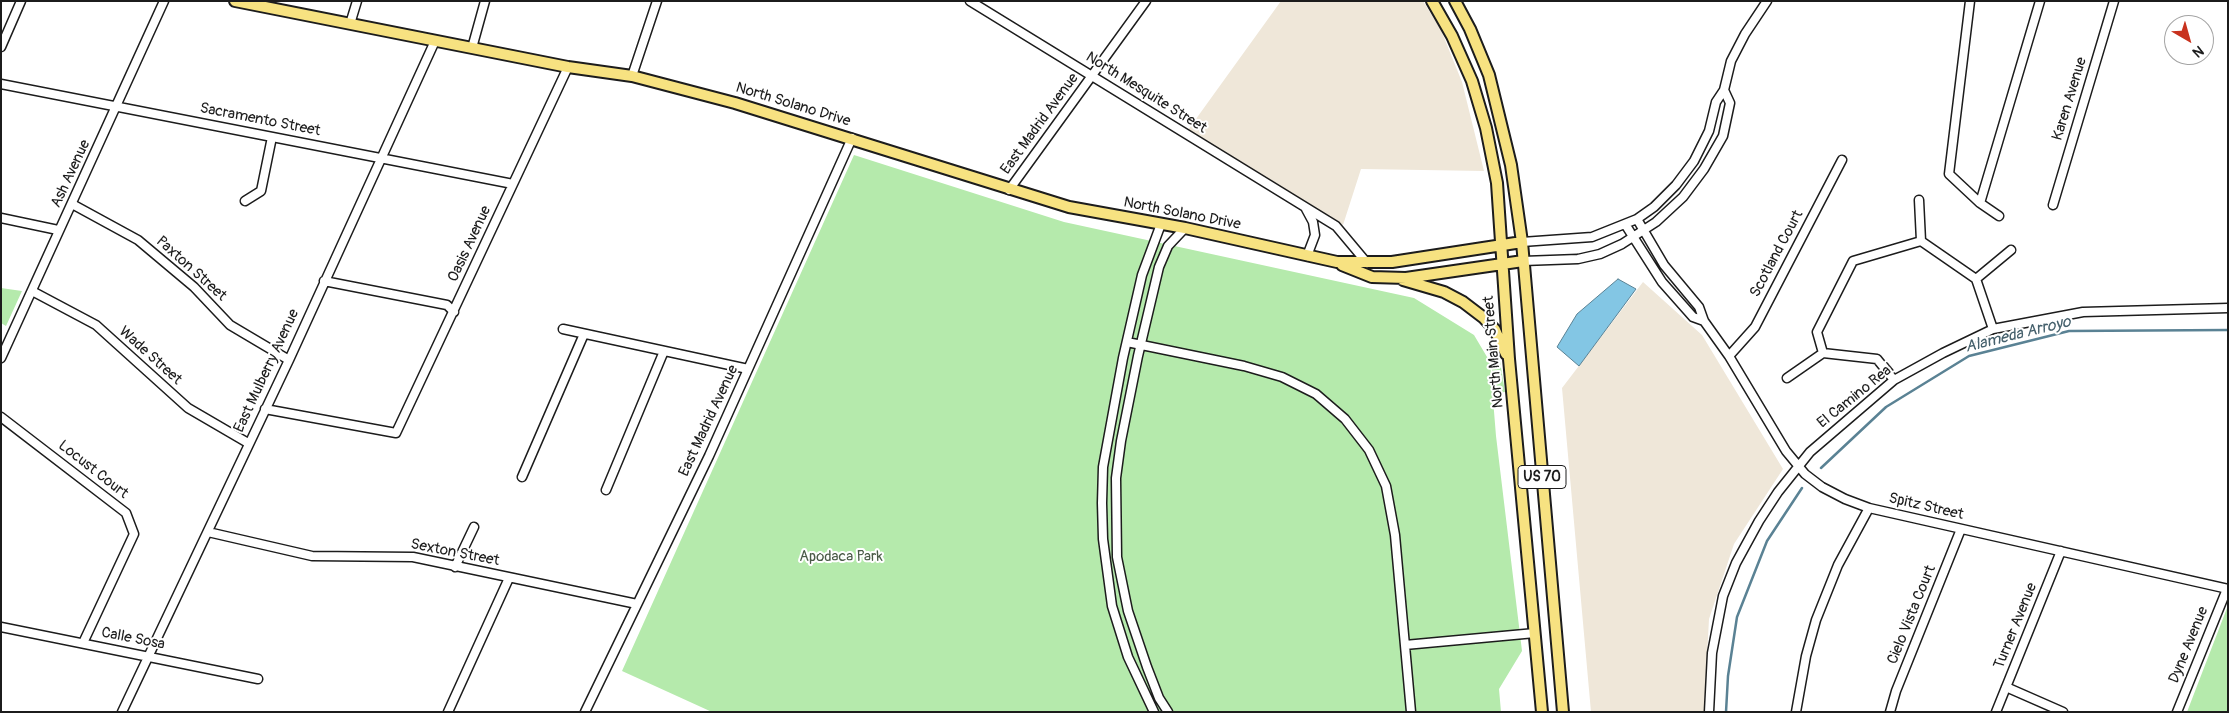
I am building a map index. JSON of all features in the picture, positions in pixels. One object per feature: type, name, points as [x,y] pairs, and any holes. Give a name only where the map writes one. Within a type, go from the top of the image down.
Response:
[{"type":"main road","name":"North Solano Drive","points":[[236,1],[260,4],[435,42],[568,67],[632,76],[735,103],[852,138],[1069,208],[1185,228],[1337,262],[1392,262],[1522,242]]},
{"type":"main road","name":"North Main Street","points":[[1432,1],[1452,36],[1472,81],[1486,128],[1497,183],[1509,359],[1542,712]]},
{"type":"main road","name":"US 70","points":[[1455,1],[1470,29],[1489,75],[1511,165],[1522,242],[1563,712]]},
{"type":"main road","name":"North Solano Drive","points":[[1337,262],[1372,278],[1398,278],[1502,263],[1523,262]]},
{"type":"main road","points":[[1398,278],[1444,292],[1463,302],[1484,318],[1495,330],[1509,359]]},
{"type":"street","points":[[1,46],[22,1]]},
{"type":"street","name":"Ash Avenue","points":[[1,358],[58,230],[118,106],[164,1]]},
{"type":"street","points":[[350,24],[357,1]]},
{"type":"street","points":[[472,48],[485,1]]},
{"type":"street","points":[[632,76],[657,1]]},
{"type":"street","name":"North Mesquite Street","points":[[970,1],[1336,226],[1367,263]]},
{"type":"street","name":"East Madrid Avenue","points":[[1009,190],[1146,1]]},
{"type":"street","points":[[1522,242],[1592,237],[1637,219],[1654,207],[1676,185],[1694,161],[1709,131],[1716,102],[1724,90],[1731,61],[1745,34],[1767,1]]},
{"type":"street","points":[[1970,1],[1949,174],[1980,203],[1999,216]]},
{"type":"street","points":[[1980,203],[2040,1]]},
{"type":"street","name":"Karen Avenue","points":[[2053,204],[2114,1]]},
{"type":"street","name":"East Mulberry Avenue","points":[[122,712],[289,360],[435,42]]},
{"type":"street","name":"Oasis Avenue","points":[[265,408],[396,432],[568,67]]},
{"type":"street","name":"Sacramento Street","points":[[1,84],[513,184]]},
{"type":"street","points":[[1523,262],[1578,259],[1600,254],[1633,237],[1683,197],[1704,169],[1723,136],[1730,104],[1724,90]]},
{"type":"street","points":[[245,201],[260,192],[272,137]]},
{"type":"street","name":"East Madrid Avenue","points":[[586,712],[709,456],[852,138]]},
{"type":"street","name":"Scotland Court","points":[[1729,356],[1755,327],[1842,160]]},
{"type":"street","points":[[1919,200],[1921,241]]},
{"type":"street","name":"Paxton Street","points":[[72,204],[138,240],[194,287],[230,325],[289,360]]},
{"type":"street","points":[[1306,209],[1313,222],[1314,235],[1307,256]]},
{"type":"street","points":[[1,218],[58,230]]},
{"type":"street","name":"Spitz Street","points":[[1637,219],[1664,265],[1699,307],[1704,321],[1729,356],[1772,431],[1799,466],[1822,487],[1845,499],[1869,508],[2228,589]]},
{"type":"street","points":[[1154,712],[1135,672],[1112,606],[1103,539],[1103,467],[1142,275],[1161,224]]},
{"type":"street","name":"Spitz Street","points":[[1625,224],[1662,282],[1693,317],[1704,321]]},
{"type":"street","points":[[1168,712],[1147,667],[1128,611],[1117,557],[1116,478],[1121,442],[1141,344],[1164,254],[1172,239],[1185,228]]},
{"type":"street","points":[[1921,241],[1976,279],[1993,329]]},
{"type":"street","points":[[1823,353],[1817,332],[1853,261],[1921,241]]},
{"type":"street","points":[[1976,279],[2011,250]]},
{"type":"street","points":[[324,281],[447,305],[454,312]]},
{"type":"street","name":"Wade Street","points":[[32,291],[96,325],[188,408],[248,443]]},
{"type":"street","name":"El Camino Real","points":[[1709,712],[1712,653],[1723,596],[1736,563],[1759,521],[1799,466],[1838,427],[1894,380],[1943,353],[1993,329],[2083,312],[2228,308]]},
{"type":"street","points":[[563,329],[748,369]]},
{"type":"street","points":[[522,477],[584,334]]},
{"type":"street","points":[[1127,342],[1244,366],[1282,377],[1316,394],[1345,419],[1369,450],[1386,486],[1395,535],[1411,712]]},
{"type":"street","points":[[606,490],[664,351]]},
{"type":"street","points":[[1788,378],[1823,353],[1877,359],[1894,380]]},
{"type":"street","name":"Locust Court","points":[[1,417],[126,513],[134,534],[83,643]]},
{"type":"street","points":[[1796,712],[1806,656],[1816,620],[1838,565],[1869,508]]},
{"type":"street","points":[[455,567],[474,527]]},
{"type":"street","name":"Cielo Vista Court","points":[[1890,712],[1896,691],[1961,529]]},
{"type":"street","name":"Sexton Street","points":[[208,532],[312,556],[413,557],[637,604]]},
{"type":"street","points":[[1103,539],[1117,538]]},
{"type":"street","name":"Turner Avenue","points":[[1996,712],[2061,551]]},
{"type":"street","points":[[448,712],[509,578]]},
{"type":"street","name":"Dyne Avenue","points":[[2177,712],[2228,589]]},
{"type":"street","name":"Calle Sosa","points":[[1,627],[258,679]]},
{"type":"street","points":[[1405,645],[1535,633]]},
{"type":"street","points":[[1135,672],[1147,667]]},
{"type":"street","points":[[2006,687],[2063,712]]},
{"type":"shaded area","points":[[1281,1],[1423,1],[1441,30],[1462,82],[1484,171],[1361,169],[1343,225],[1188,130]]},
{"type":"shaded area","points":[[1643,282],[1702,335],[1783,469],[1734,544],[1709,619],[1704,712],[1591,712],[1562,388]]},
{"type":"green space","name":"Apodaca Park","points":[[854,155],[1064,222],[1414,298],[1474,335],[1490,362],[1496,436],[1522,651],[1499,689],[1501,712],[712,712],[622,671]]},
{"type":"green space","points":[[1,288],[22,291],[6,326],[1,323]]},
{"type":"green space","points":[[1499,355],[1505,392],[1496,393],[1490,357]]},
{"type":"green space","points":[[2228,606],[2228,712],[2187,712],[2227,608]]},
{"type":"water","points":[[1618,279],[1636,289],[1579,366],[1557,347],[1577,314]]},
{"type":"waterway","name":"Alameda Arroyo","points":[[1821,468],[1886,407],[1969,356],[2069,331],[2228,330]]},
{"type":"waterway","name":"Alameda Arroyo","points":[[1726,712],[1728,676],[1737,617],[1767,541],[1802,488]]}]
